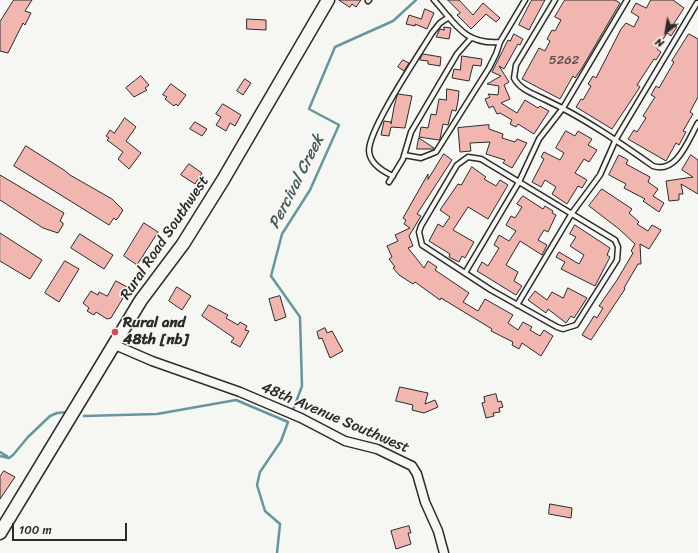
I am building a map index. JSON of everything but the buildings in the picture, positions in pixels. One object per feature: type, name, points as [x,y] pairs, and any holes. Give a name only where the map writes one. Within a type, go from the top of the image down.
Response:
[{"type":"street","name":"Rural Road Southwest","points":[[0,533],[141,300],[183,244],[223,180],[328,0]]},
{"type":"street","name":"48th Avenue Southwest","points":[[115,345],[152,361],[240,392],[301,418],[345,440],[377,449],[412,466],[417,474],[424,502],[438,531],[444,553]]},
{"type":"lane","points":[[434,0],[464,33],[471,38],[487,42],[500,42]]},
{"type":"lane","points":[[404,155],[421,158],[436,152],[489,68],[500,42],[526,0]]},
{"type":"lane","points":[[555,0],[516,65],[514,78],[522,88],[563,108],[616,140],[653,166],[666,168],[676,160],[698,123]]},
{"type":"lane","points":[[465,273],[519,182],[539,139],[563,108],[627,0]]},
{"type":"lane","points":[[518,305],[572,213],[600,175],[616,140],[697,4],[691,0]]},
{"type":"lane","points":[[393,176],[382,170],[371,158],[369,151],[371,142],[385,112],[432,33],[449,17]]},
{"type":"lane","points":[[389,182],[404,155],[411,132],[457,54],[471,38]]},
{"type":"lane","points":[[474,157],[519,182],[610,236],[618,246],[617,260],[576,325],[563,329],[518,305],[427,250],[419,239],[421,226],[449,178],[462,160],[474,157]]},
{"type":"waterway","name":"Percival Creek","points":[[293,410],[302,386],[300,317],[271,276],[282,234],[310,190],[339,125],[309,109],[335,47],[393,21],[416,0]]},
{"type":"waterway","points":[[84,416],[157,414],[236,400],[288,422],[281,441],[260,472],[257,485],[265,511],[280,524],[277,553]]},
{"type":"waterway","points":[[0,456],[9,458],[50,416],[57,413],[68,412]]},
{"type":"waterway","points":[[0,452],[7,456]]},
{"type":"place","name":"Rural and 48th [nb]","points":[[115,332]]}]
